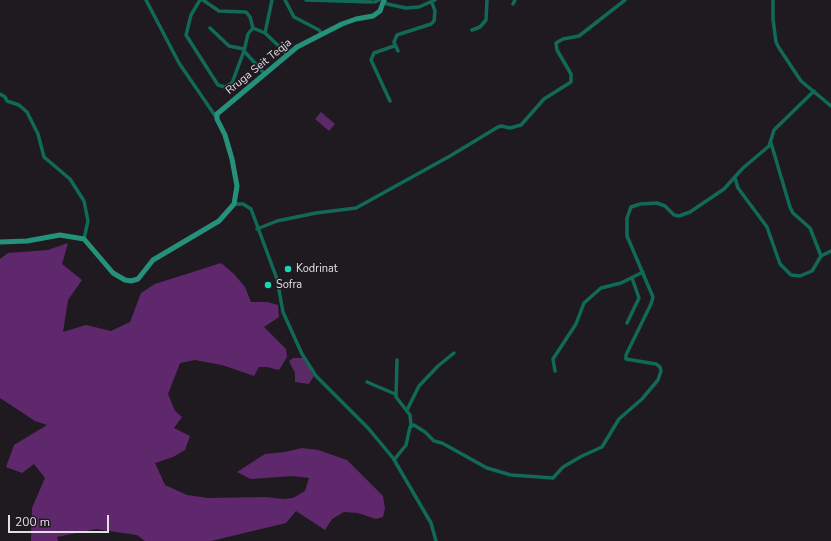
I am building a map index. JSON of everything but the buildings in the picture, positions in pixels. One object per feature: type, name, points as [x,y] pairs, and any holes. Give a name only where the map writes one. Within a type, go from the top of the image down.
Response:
[{"type":"main road","name":"Rruga Seit Teqja","points":[[216,117],[218,113],[297,47],[356,19],[373,16],[380,11],[382,0]]},
{"type":"main road","points":[[0,242],[27,241],[60,235],[84,239],[113,273],[125,280],[135,281],[142,276],[153,260],[219,221],[234,204],[237,194],[232,159],[225,135],[216,117]]},
{"type":"street","points":[[146,0],[179,63],[216,117]]},
{"type":"street","points":[[200,0],[191,15],[186,35],[218,85],[225,86],[232,83],[248,34],[253,28]]},
{"type":"street","points":[[203,0],[219,11],[246,12],[250,17],[253,28]]},
{"type":"street","points":[[265,33],[272,0]]},
{"type":"street","points":[[284,0],[294,16],[319,30],[322,34]]},
{"type":"street","points":[[306,0],[373,2],[382,0],[388,4],[406,8],[419,7],[434,1],[434,21],[431,24],[397,35],[395,37],[394,46],[398,51]]},
{"type":"street","points":[[472,30],[480,27],[486,20],[487,0]]},
{"type":"street","points":[[513,4],[515,0]]},
{"type":"street","points":[[257,229],[277,221],[316,213],[356,208],[450,156],[498,127],[501,126],[510,128],[521,125],[544,98],[571,82],[571,74],[557,50],[556,43],[563,39],[579,36],[625,0]]},
{"type":"street","points":[[773,0],[772,13],[776,42],[801,81],[831,106]]},
{"type":"street","points":[[210,28],[229,46],[244,50],[263,72]]},
{"type":"street","points":[[253,28],[265,33],[288,55]]},
{"type":"street","points":[[390,101],[370,60],[374,53],[394,46]]},
{"type":"street","points":[[411,425],[417,426],[434,441],[442,443],[487,468],[511,475],[553,478],[563,467],[602,447],[619,419],[642,399],[658,380],[661,371],[660,367],[656,364],[626,359],[626,355],[652,300],[652,294],[627,236],[627,218],[631,207],[640,204],[657,203],[665,206],[674,215],[685,215],[724,188],[743,168],[769,146],[772,135],[779,124],[814,91]]},
{"type":"street","points":[[0,94],[5,97],[7,101],[19,105],[27,112],[38,134],[44,157],[70,178],[84,201],[88,221],[84,239]]},
{"type":"street","points":[[771,142],[790,207],[810,228],[821,256]]},
{"type":"street","points":[[735,178],[738,188],[768,227],[780,264],[791,275],[800,276],[812,271],[821,256],[831,252]]},
{"type":"street","points":[[234,204],[243,204],[249,207],[278,279],[283,312],[302,354],[316,376],[368,428],[394,460],[431,523],[436,541]]},
{"type":"street","points":[[555,371],[553,359],[576,324],[584,302],[601,288],[620,283],[643,272]]},
{"type":"street","points":[[627,323],[639,298],[632,278]]},
{"type":"street","points":[[407,410],[419,386],[438,366],[454,354]]},
{"type":"street","points":[[396,394],[397,360]]},
{"type":"street","points":[[367,382],[396,394],[411,418],[411,425],[406,445],[394,460]]},
{"type":"shaded area","points":[[321,112],[335,124],[329,131],[315,119]]},
{"type":"shaded area","points":[[68,243],[62,264],[82,280],[68,300],[63,332],[86,325],[111,331],[130,322],[141,293],[155,284],[221,263],[234,274],[245,287],[251,302],[267,302],[278,305],[279,317],[264,327],[286,349],[287,357],[279,370],[259,367],[254,376],[222,365],[195,360],[180,363],[168,394],[175,411],[182,417],[174,428],[190,436],[185,450],[173,457],[155,463],[165,485],[187,495],[208,498],[293,498],[305,491],[309,478],[293,476],[251,479],[237,472],[265,454],[285,452],[302,448],[318,450],[347,460],[383,496],[385,509],[383,517],[376,519],[358,513],[344,512],[332,519],[325,530],[296,511],[286,523],[211,541],[145,541],[137,535],[96,529],[57,537],[58,541],[31,541],[32,508],[45,478],[34,464],[22,473],[6,467],[14,445],[47,425],[35,421],[0,398],[0,259],[8,253],[48,250]]},
{"type":"shaded area","points":[[293,358],[303,358],[314,376],[309,384],[295,382],[295,373],[289,361]]},
{"type":"place","name":"Kodrinat","points":[[288,269]]},
{"type":"place","name":"Sofra","points":[[268,285]]}]
